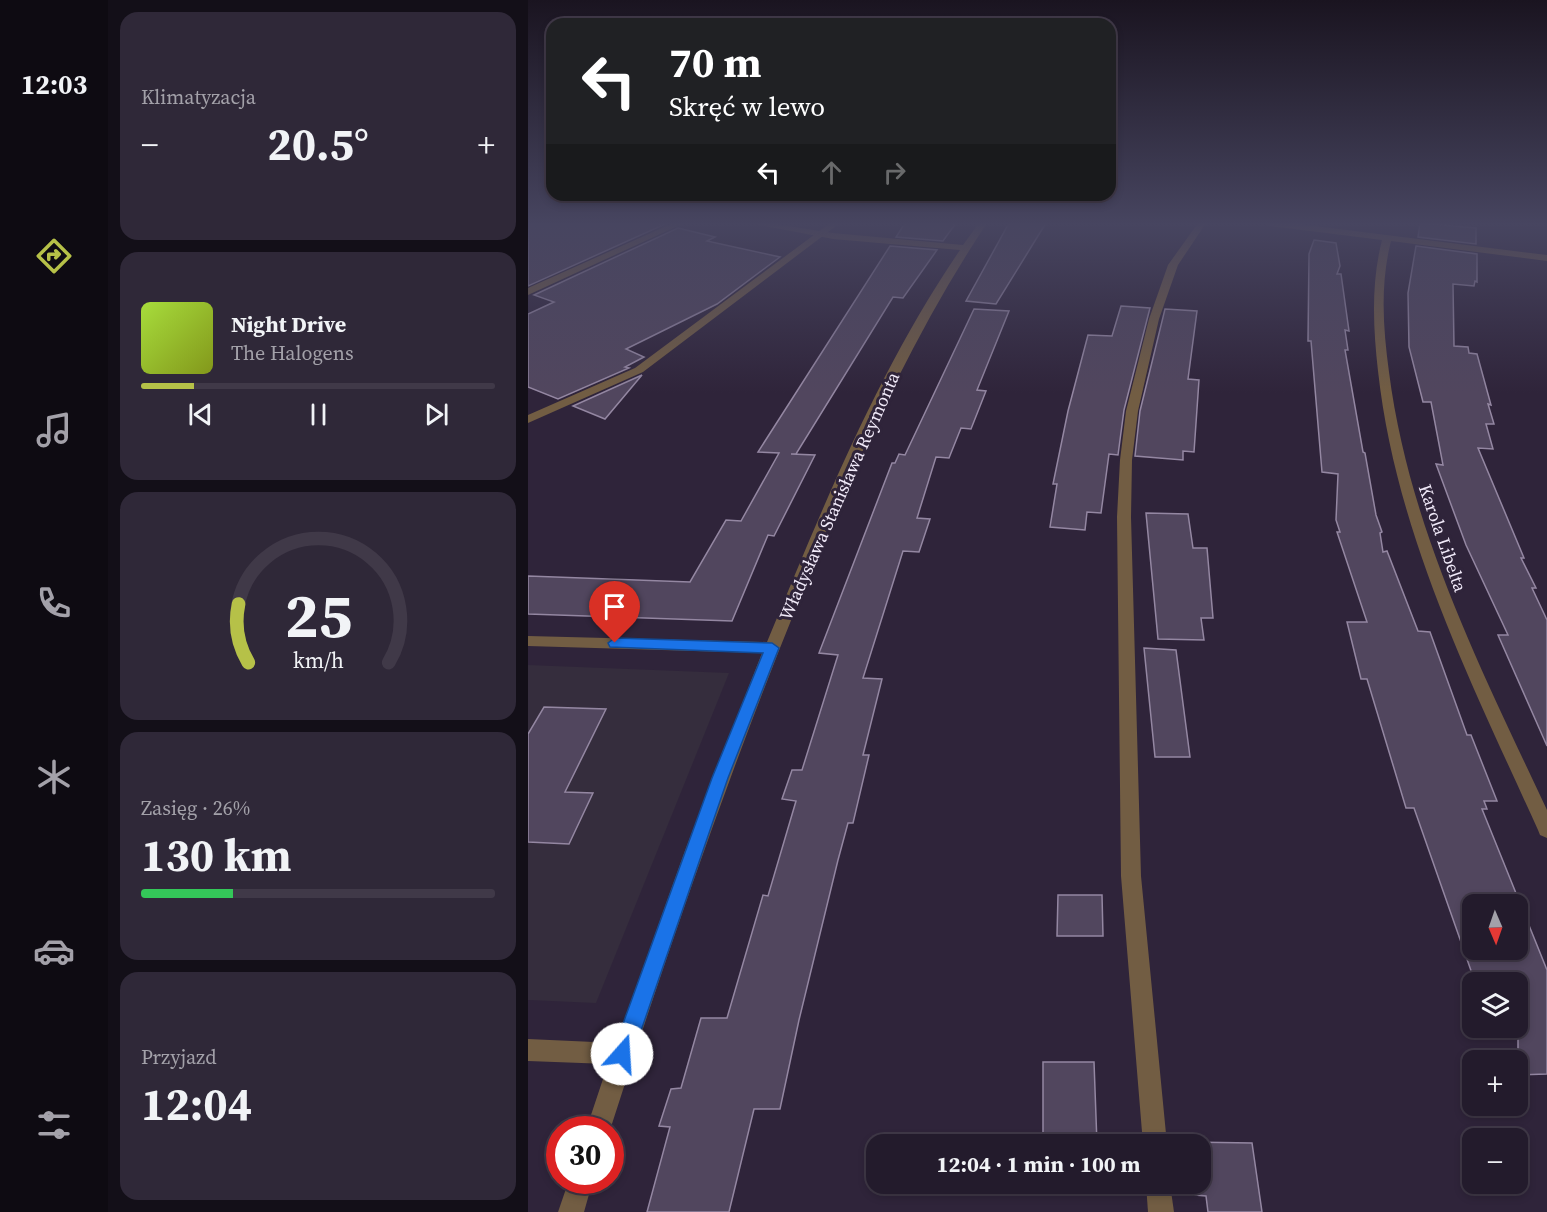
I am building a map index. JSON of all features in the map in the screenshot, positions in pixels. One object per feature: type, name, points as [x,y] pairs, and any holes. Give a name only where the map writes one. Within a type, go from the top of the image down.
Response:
[{"type":"street","points":[[528,292],[555,280]]},
{"type":"street","points":[[528,419],[639,370],[759,280]]},
{"type":"street","name":"Władysława Stanisława Reymonta","points":[[602,1116],[622,1054],[720,778],[772,648],[866,426],[925,312],[945,280]]},
{"type":"street","points":[[1154,1134],[1131,876],[1124,517],[1126,460],[1132,411],[1154,319],[1168,280]]},
{"type":"street","name":"Karola Libelta","points":[[1380,280],[1379,329],[1386,397],[1400,464],[1439,584],[1477,677],[1547,830]]},
{"type":"street","points":[[528,641],[772,648]]},
{"type":"street","points":[[528,1050],[622,1054]]},
{"type":"street","points":[[571,1212],[577,1194]]},
{"type":"street","points":[[1159,1194],[1161,1212]]},
{"type":"shaded area","points":[[528,665],[729,673],[596,1003],[528,1000]]},
{"type":"building","points":[[528,280],[542,280],[528,286]]},
{"type":"building","points":[[567,280],[750,280],[717,304],[626,349],[644,357],[625,367],[629,368],[558,399],[528,387],[528,314],[554,302],[534,295]]},
{"type":"building","points":[[868,280],[916,280],[903,298],[893,297],[796,454],[791,454],[815,455],[774,536],[768,535],[732,621],[528,614],[528,576],[690,582],[726,520],[741,521],[779,453],[758,452]]},
{"type":"building","points":[[978,280],[1011,280],[996,304],[966,301]]},
{"type":"building","points":[[1309,280],[1342,280],[1349,331],[1345,330],[1348,350],[1345,350],[1363,452],[1376,515],[1382,532],[1380,533],[1383,552],[1387,551],[1418,631],[1430,632],[1467,735],[1471,735],[1497,801],[1484,801],[1487,809],[1482,809],[1516,894],[1462,894],[1462,945],[1414,808],[1406,808],[1367,679],[1361,679],[1347,622],[1367,622],[1337,532],[1340,532],[1336,520],[1338,474],[1322,472],[1311,341],[1308,341]]},
{"type":"building","points":[[1410,280],[1477,280],[1474,286],[1453,284],[1454,346],[1468,347],[1469,353],[1477,354],[1494,424],[1486,424],[1493,449],[1478,448],[1524,558],[1521,558],[1536,588],[1532,588],[1547,620],[1547,746],[1498,635],[1508,635],[1466,545],[1436,464],[1443,465],[1431,402],[1423,402],[1409,347],[1408,293]]},
{"type":"building","points":[[1121,306],[1150,308],[1124,410],[1118,455],[1109,454],[1101,513],[1087,512],[1085,530],[1050,527],[1057,484],[1053,484],[1068,411],[1088,335],[1112,336]]},
{"type":"building","points":[[974,309],[1009,311],[977,390],[986,391],[971,429],[961,428],[949,458],[936,457],[917,518],[930,519],[919,552],[903,551],[863,678],[882,679],[863,755],[869,755],[853,823],[848,823],[838,860],[780,1109],[754,1109],[729,1212],[647,1212],[670,1127],[659,1126],[671,1089],[681,1088],[701,1018],[727,1018],[763,895],[768,896],[796,801],[782,799],[792,770],[802,770],[838,655],[819,653],[892,463],[895,463],[899,454],[905,455]]},
{"type":"building","points":[[1165,309],[1197,311],[1188,379],[1199,380],[1194,452],[1183,451],[1183,460],[1135,456],[1140,411]]},
{"type":"building","points":[[642,375],[605,419],[573,406]]},
{"type":"building","points":[[1146,513],[1188,514],[1193,548],[1207,548],[1213,618],[1201,618],[1204,640],[1158,639]]},
{"type":"building","points":[[1144,648],[1176,650],[1190,757],[1155,757]]},
{"type":"building","points":[[544,707],[606,709],[565,792],[593,793],[569,844],[528,842],[528,734]]},
{"type":"building","points":[[1058,895],[1102,895],[1103,936],[1057,936]]},
{"type":"building","points":[[1528,923],[1547,970],[1547,1074],[1528,1075],[1528,1050],[1518,1050],[1518,1038],[1528,1038],[1528,972],[1471,972],[1467,960],[1528,960]]},
{"type":"building","points":[[1043,1062],[1094,1062],[1097,1134],[1043,1134]]},
{"type":"building","points":[[1211,1142],[1252,1143],[1262,1212],[1208,1212],[1206,1196],[1195,1195],[1211,1194]]},
{"type":"route","points":[[615,643],[772,648],[720,778],[622,1054]]}]
